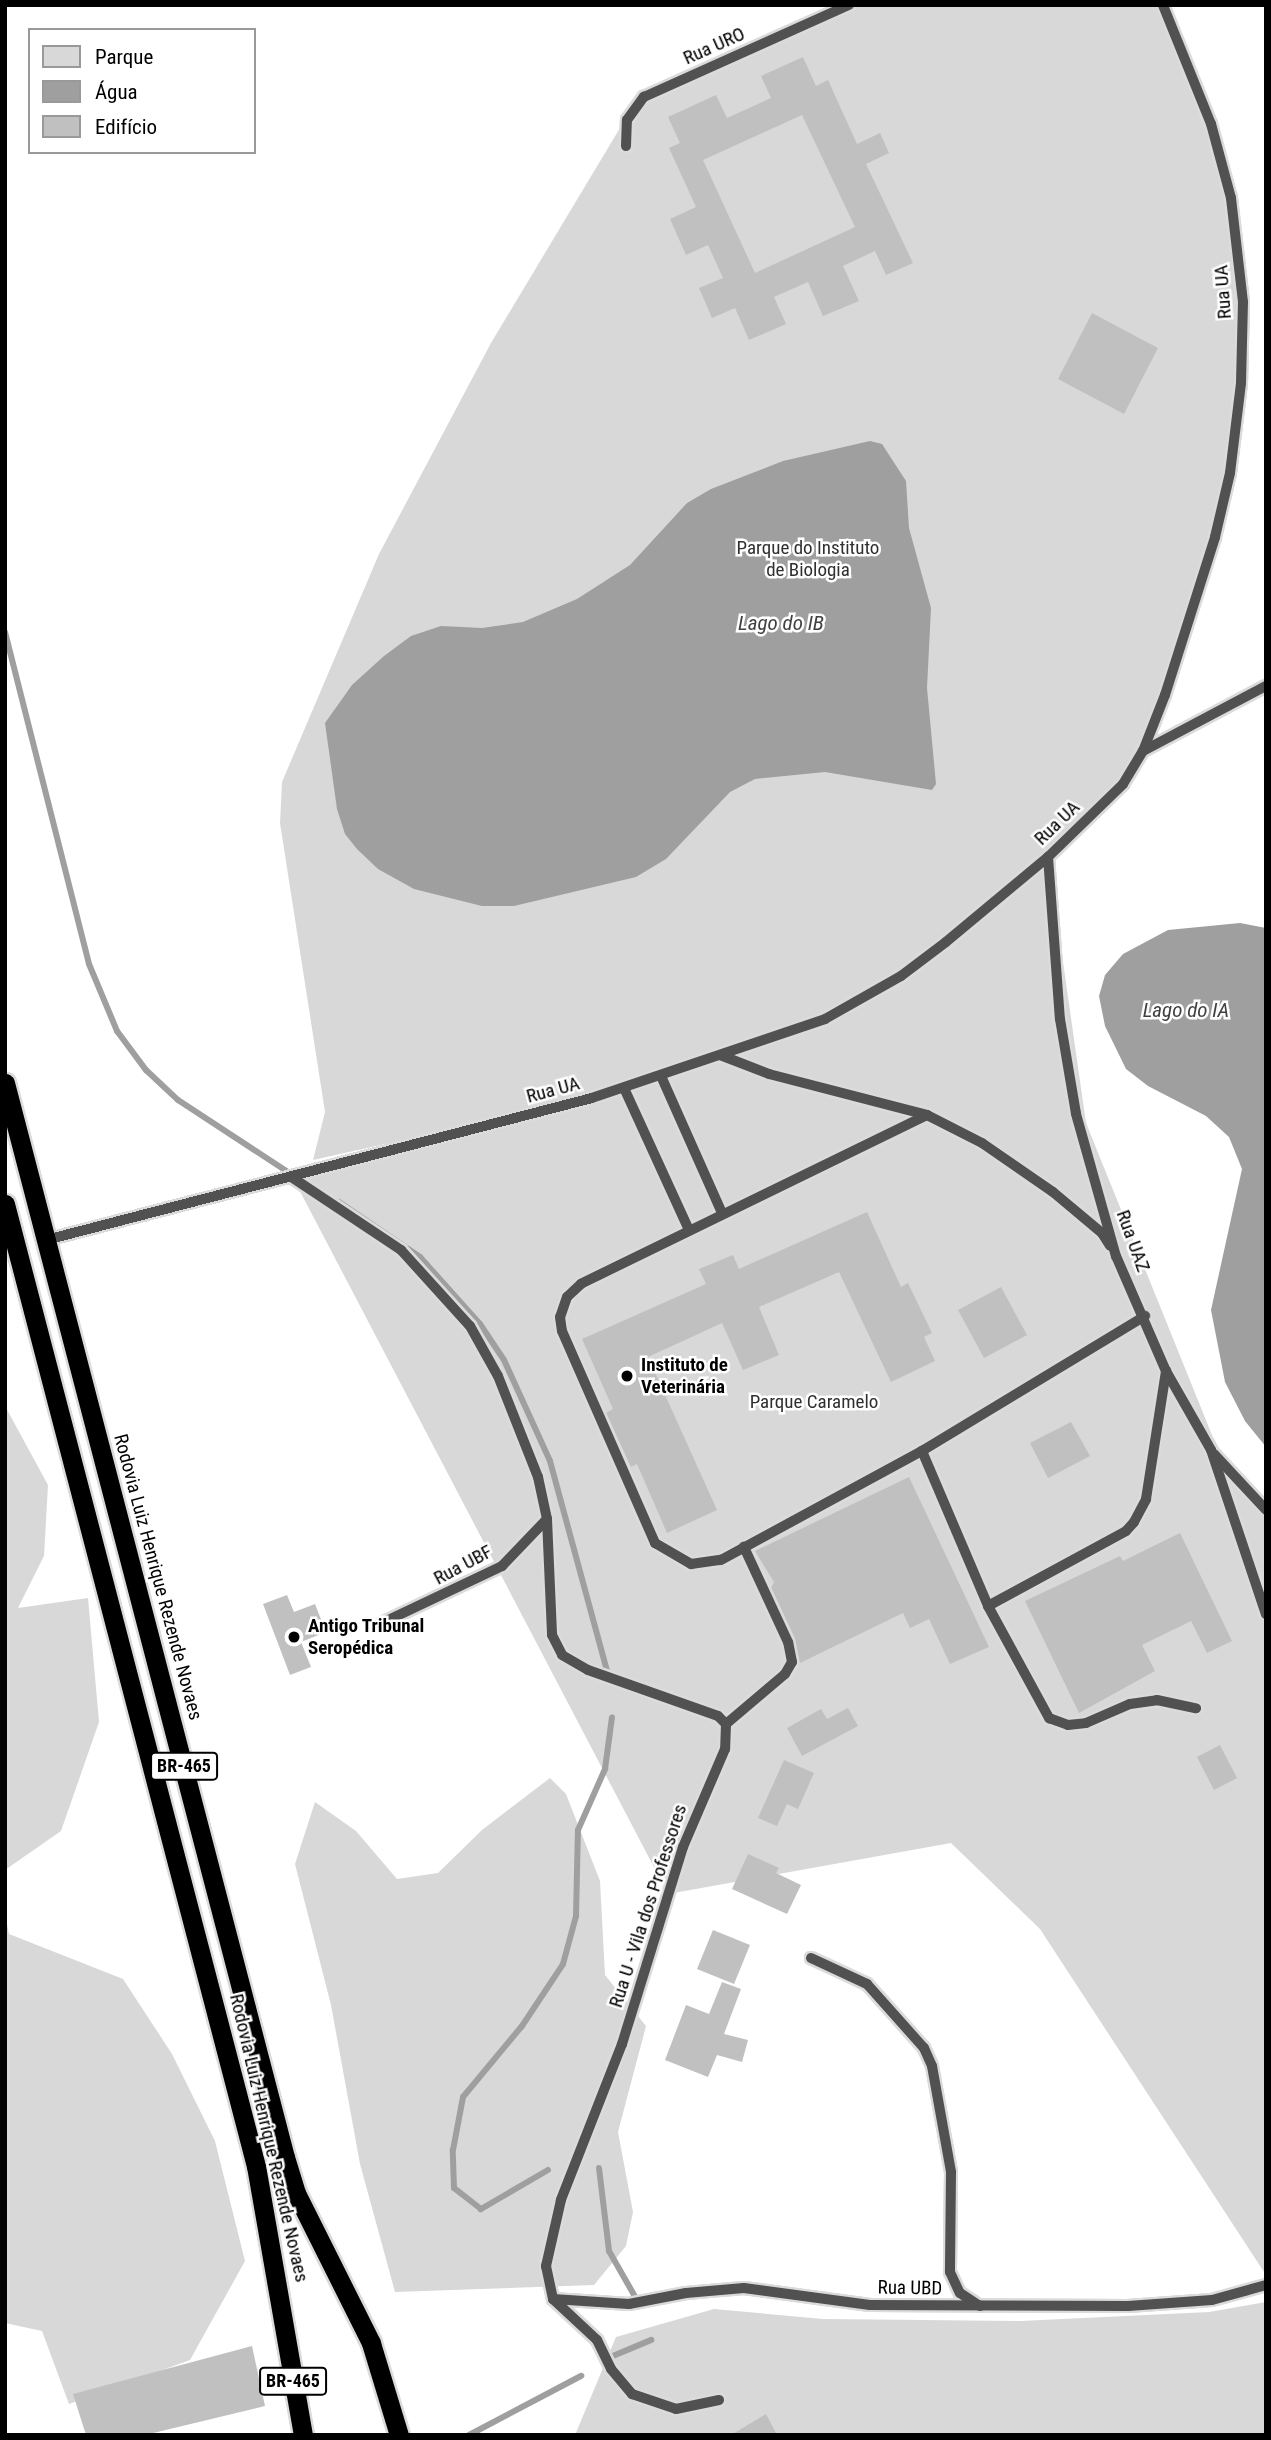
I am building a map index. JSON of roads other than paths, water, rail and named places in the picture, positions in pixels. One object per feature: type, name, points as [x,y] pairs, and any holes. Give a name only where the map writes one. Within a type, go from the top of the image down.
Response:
[{"type":"highway","name":"Rodovia Luiz Henrique Rezende Novaes","points":[[5,1083],[285,2157],[301,2203],[371,2343],[399,2435]]},
{"type":"highway","name":"Rodovia Luiz Henrique Rezende Novaes","points":[[5,1204],[256,2166],[303,2435]]},
{"type":"lane","name":"Rua URO","points":[[626,146],[629,113],[644,97],[849,5]]},
{"type":"lane","name":"Rua UA","points":[[46,1240],[293,1178],[624,1088],[825,1019],[901,976],[1048,857],[1123,784],[1143,751],[1215,537],[1230,473],[1241,383],[1243,302],[1231,198],[1211,124],[1163,5]]},
{"type":"lane","points":[[1143,751],[1266,686]]},
{"type":"lane","name":"Rua UAZ","points":[[1048,857],[1060,1019],[1076,1114],[1116,1256],[1145,1316],[1166,1371],[1211,1450],[1266,1614]]},
{"type":"lane","points":[[719,1055],[769,1073],[928,1115],[982,1143],[1054,1192],[1102,1233],[1116,1256]]},
{"type":"lane","points":[[662,1076],[722,1213]]},
{"type":"lane","points":[[624,1088],[689,1230]]},
{"type":"lane","points":[[928,1115],[722,1213],[573,1289],[562,1306],[560,1325],[655,1543],[691,1564],[721,1560],[922,1451],[1145,1316]]},
{"type":"lane","points":[[293,1178],[401,1250],[470,1326],[514,1410],[538,1478],[547,1519],[552,1635],[562,1655],[588,1670],[718,1716],[726,1724],[785,1674],[792,1662],[789,1642],[744,1547]]},
{"type":"lane","points":[[988,1606],[1126,1531],[1134,1522],[1146,1499],[1166,1371]]},
{"type":"lane","points":[[1211,1450],[1266,1510]]},
{"type":"lane","points":[[922,1451],[988,1606],[1042,1709],[1055,1723],[1086,1723],[1130,1704],[1157,1700],[1196,1707]]},
{"type":"lane","name":"Rua UBF","points":[[383,1623],[502,1566],[547,1519]]},
{"type":"lane","name":"Rua U - Vila dos Professores","points":[[553,2299],[546,2266],[554,2225],[622,2044],[683,1847],[725,1749],[726,1724]]},
{"type":"lane","points":[[811,1958],[867,1984],[924,2048],[932,2066],[951,2172],[950,2272],[960,2292],[980,2307]]},
{"type":"lane","name":"Rua UBD","points":[[553,2299],[629,2304],[686,2293],[744,2288],[870,2305],[980,2307],[1212,2300],[1266,2285]]},
{"type":"lane","points":[[553,2299],[597,2340],[611,2369],[632,2394],[676,2409],[719,2400]]},
{"type":"water","name":"Lago do IB","points":[[870,441],[882,444],[906,481],[909,528],[931,608],[927,688],[936,784],[932,790],[825,772],[755,779],[730,792],[666,859],[636,877],[514,906],[482,906],[414,889],[378,869],[345,834],[337,809],[325,723],[352,685],[384,656],[411,636],[441,626],[482,628],[523,622],[577,599],[630,565],[687,503],[711,489],[783,461]]},
{"type":"water","name":"Lago do IA","points":[[1240,923],[1266,928],[1266,1447],[1245,1421],[1225,1382],[1211,1310],[1242,1169],[1229,1137],[1206,1116],[1148,1086],[1126,1069],[1105,1026],[1099,996],[1105,975],[1123,954],[1168,930]]},
{"type":"waterway","points":[[5,632],[89,964],[117,1031],[146,1070],[178,1100],[291,1174]]},
{"type":"waterway","points":[[339,1202],[420,1257],[480,1324],[504,1360],[550,1461],[608,1675]]},
{"type":"waterway","points":[[548,2170],[481,2209],[454,2188],[453,2150],[463,2097],[522,2026],[563,1964],[576,1916],[578,1830],[605,1769],[612,1717]]},
{"type":"waterway","points":[[599,2168],[609,2251],[637,2300]]},
{"type":"waterway","points":[[608,2358],[651,2340]]},
{"type":"waterway","points":[[469,2435],[581,2376]]},
{"type":"place","name":"Instituto de Veterinária","points":[[627,1376]]},
{"type":"place","name":"Antigo Tribunal Seropédica","points":[[294,1637]]},
{"type":"park label","name":"Parque do Instituto de Biologia","points":[[808,559]]},
{"type":"park label","name":"Parque Caramelo","points":[[814,1402]]}]
